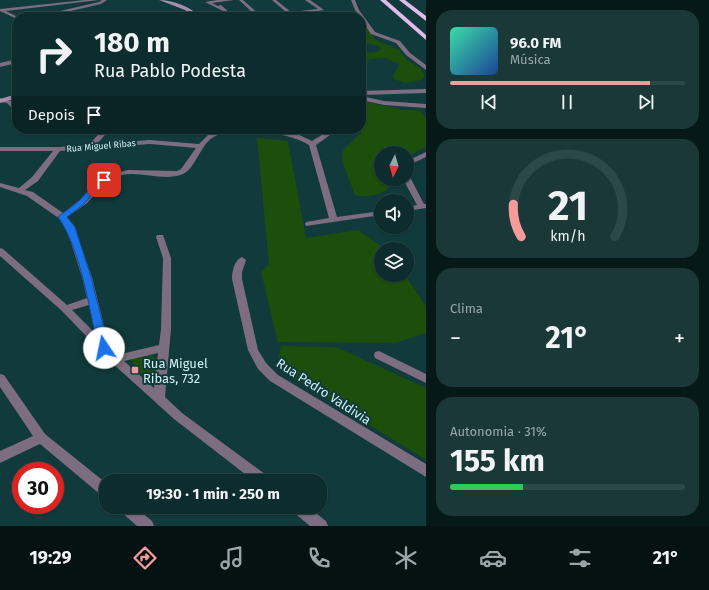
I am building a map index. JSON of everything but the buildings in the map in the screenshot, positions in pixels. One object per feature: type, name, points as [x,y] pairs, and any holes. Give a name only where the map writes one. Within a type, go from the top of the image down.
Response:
[{"type":"highway","points":[[382,0],[426,38]]},
{"type":"highway","points":[[402,0],[426,19]]},
{"type":"main road","points":[[161,0],[190,12]]},
{"type":"main road","points":[[2,101],[12,98]]},
{"type":"street","points":[[1,9],[97,0]]},
{"type":"street","points":[[61,12],[100,3],[105,0]]},
{"type":"street","points":[[224,10],[206,3],[232,0]]},
{"type":"street","points":[[241,0],[254,12]]},
{"type":"street","points":[[274,0],[289,12]]},
{"type":"street","points":[[306,12],[322,10],[307,0]]},
{"type":"street","points":[[353,0],[358,12]]},
{"type":"street","points":[[214,2],[226,12]]},
{"type":"street","points":[[1,9],[12,15]]},
{"type":"street","points":[[366,25],[373,34],[398,42],[408,54],[426,68]]},
{"type":"street","points":[[0,65],[12,62]]},
{"type":"street","points":[[366,93],[426,91]]},
{"type":"street","points":[[366,99],[384,103],[426,106]]},
{"type":"street","points":[[2,101],[12,100]]},
{"type":"street","points":[[2,101],[12,108]]},
{"type":"street","points":[[91,146],[103,134]]},
{"type":"street","points":[[63,217],[81,204],[96,185],[114,175],[140,171],[178,174],[184,171],[202,146],[215,134]]},
{"type":"street","points":[[288,134],[299,137],[312,144],[334,220]]},
{"type":"street","points":[[312,144],[328,134]]},
{"type":"street","name":"Rua Miguel Ribas","points":[[0,149],[58,150],[150,142],[202,146]]},
{"type":"street","points":[[22,190],[35,179],[58,150]]},
{"type":"street","points":[[414,160],[426,154]]},
{"type":"street","points":[[0,185],[22,190],[63,217],[70,227],[92,300],[104,348]]},
{"type":"street","points":[[411,186],[424,207],[414,208]]},
{"type":"street","points":[[309,224],[374,214]]},
{"type":"street","points":[[159,398],[166,329],[167,258],[160,237]]},
{"type":"street","points":[[0,251],[65,309],[115,359],[178,416],[255,474]]},
{"type":"street","name":"Rua Pedro Valdivia","points":[[242,260],[237,272],[238,285],[253,350],[262,366],[274,378],[426,471]]},
{"type":"street","points":[[65,309],[92,300]]},
{"type":"street","points":[[115,359],[163,348]]},
{"type":"street","points":[[379,355],[426,379]]},
{"type":"street","points":[[0,378],[41,438],[99,485]]},
{"type":"street","points":[[0,457],[41,438]]},
{"type":"street","points":[[133,514],[147,526]]},
{"type":"street","points":[[306,514],[322,526]]},
{"type":"green space","points":[[366,25],[374,39],[399,50],[406,59],[421,69],[425,76],[421,80],[405,83],[394,79],[393,75],[399,64],[385,58],[369,59],[366,68],[366,53],[377,52],[381,49],[379,46],[370,44],[366,45]]},
{"type":"green space","points":[[366,102],[404,110],[419,110],[426,118],[426,147],[414,153],[414,146],[374,146],[374,186],[392,186],[379,194],[368,196],[355,195],[342,161],[343,150],[360,134],[366,134]]},
{"type":"green space","points":[[257,138],[288,141],[306,238],[358,230],[375,242],[374,282],[410,282],[426,306],[426,333],[395,343],[278,342],[261,272],[269,264]]},
{"type":"green space","points":[[281,346],[336,347],[426,388],[426,460],[287,374],[278,358]]},
{"type":"green space","points":[[150,355],[160,360],[158,387],[144,378],[129,358]]},
{"type":"place","name":"Rua Miguel Ribas, 732","points":[[135,370]]},
{"type":"route","points":[[104,180],[96,185],[81,204],[63,217],[70,227],[86,277],[104,348]]}]
